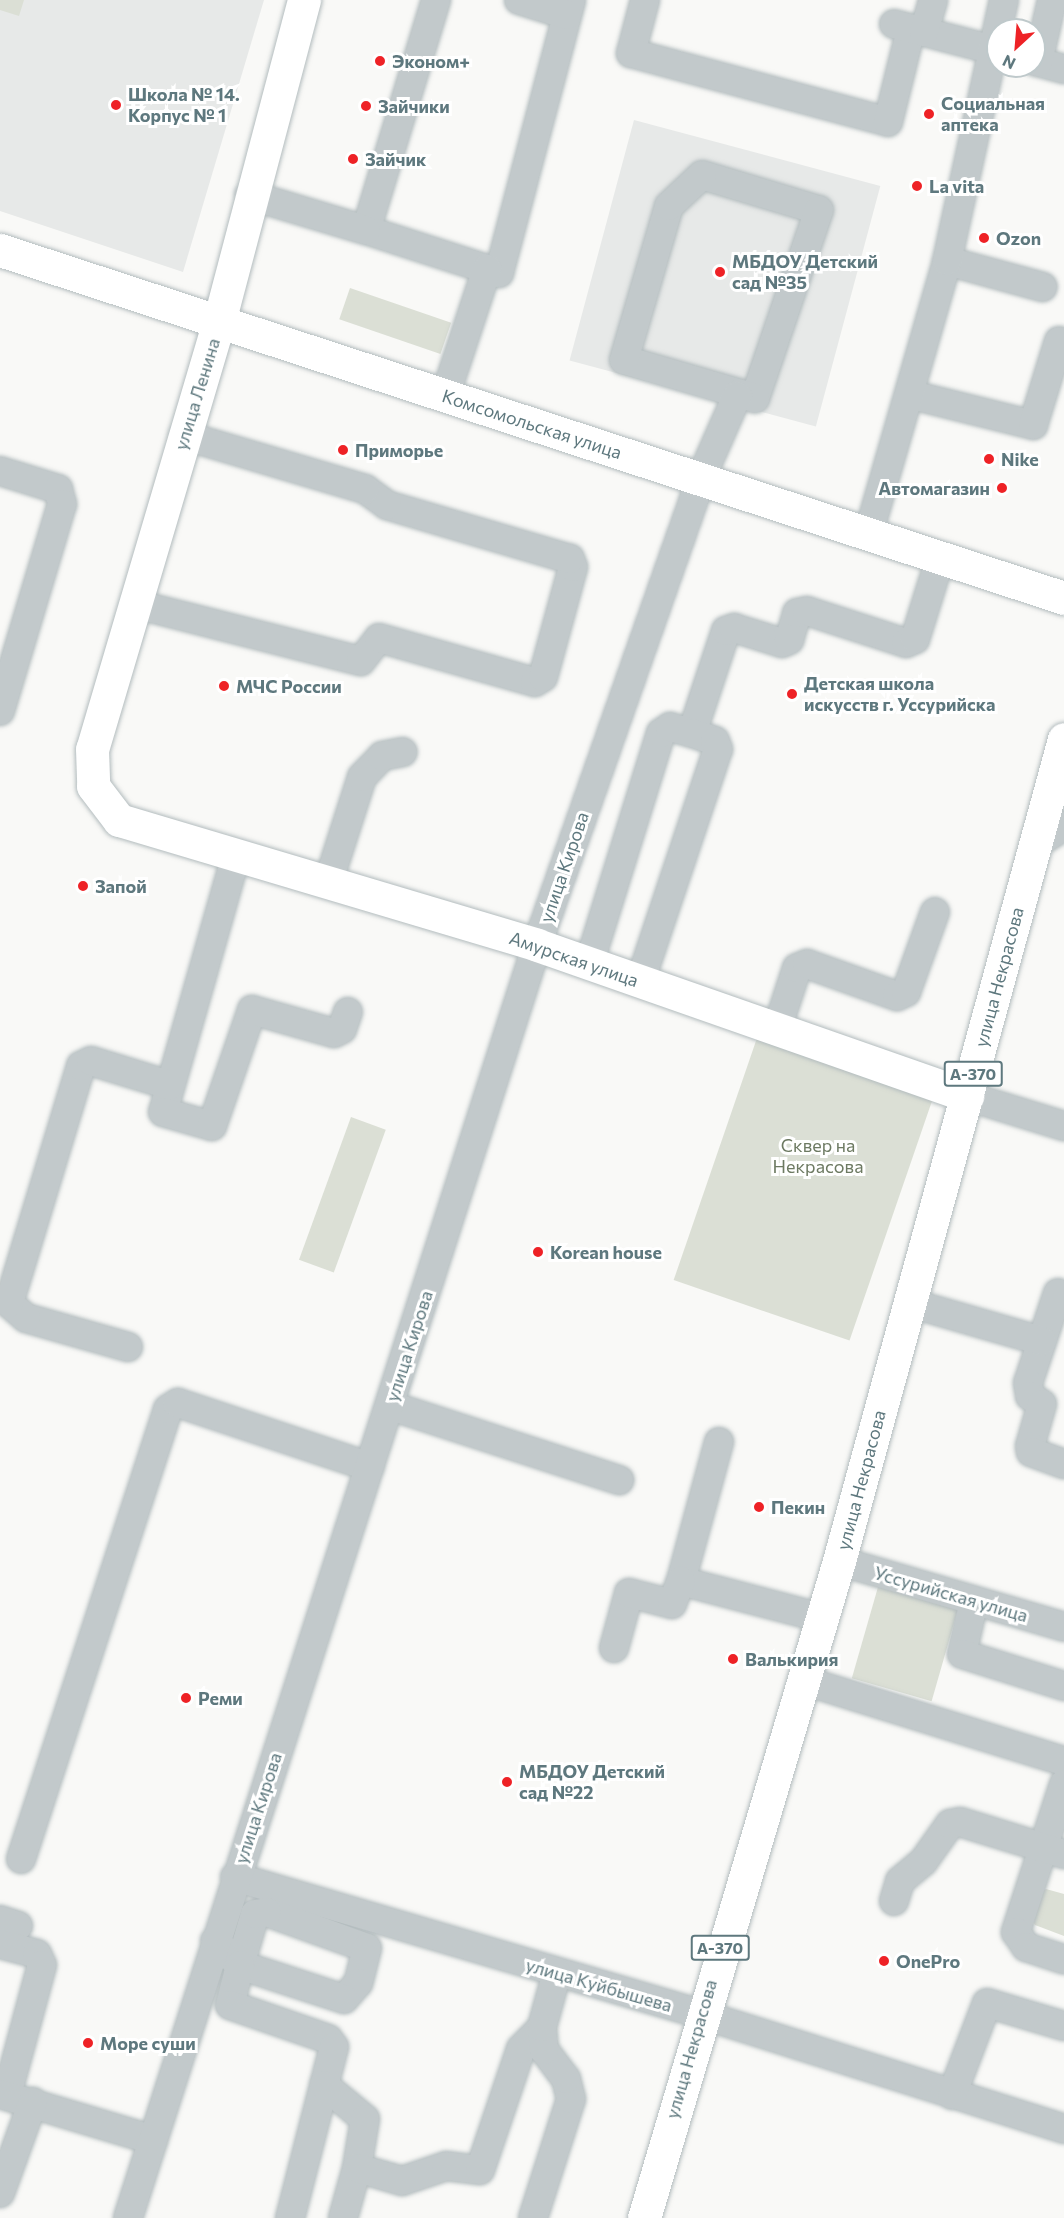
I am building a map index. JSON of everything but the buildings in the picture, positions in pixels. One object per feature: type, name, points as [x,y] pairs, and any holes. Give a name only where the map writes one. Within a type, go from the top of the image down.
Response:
[{"type":"main road","name":"улица Ленина","points":[[93,786],[92,749],[183,435],[219,321],[249,195],[304,0]]},
{"type":"main road","name":"Комсомольская улица","points":[[0,250],[869,532],[1064,598]]},
{"type":"main road","name":"улица Некрасова","points":[[644,2218],[700,2014],[839,1561],[1064,739]]},
{"type":"main road","name":"Амурская улица","points":[[93,786],[119,820],[537,945],[967,1096]]},
{"type":"street","points":[[366,230],[436,0]]},
{"type":"street","points":[[249,195],[499,273],[569,8],[519,0]]},
{"type":"street","points":[[645,0],[631,53],[888,122],[910,28],[933,0]]},
{"type":"street","points":[[1001,18],[1004,0]]},
{"type":"street","points":[[1046,59],[1056,4]]},
{"type":"street","points":[[910,28],[986,48]]},
{"type":"street","points":[[869,532],[912,395],[947,261],[989,78]]},
{"type":"street","points":[[702,175],[819,210],[759,394],[737,396],[624,360],[622,353],[669,206],[702,175]]},
{"type":"street","points":[[947,261],[1043,287]]},
{"type":"street","points":[[445,396],[487,268]]},
{"type":"street","points":[[912,395],[1033,425],[1059,341]]},
{"type":"street","name":"улица Кирова","points":[[128,2218],[235,1877],[390,1406],[537,945],[701,478],[737,396]]},
{"type":"street","points":[[135,604],[361,661],[379,638],[535,682],[546,666],[573,567],[570,559],[183,435]]},
{"type":"street","points":[[0,471],[58,489],[62,504],[0,711]]},
{"type":"street","points":[[692,733],[726,631],[734,628],[782,643],[789,640],[797,613],[807,611],[906,643],[915,639],[941,556]]},
{"type":"street","points":[[589,964],[661,733],[670,727],[715,741],[718,749],[640,982]]},
{"type":"street","points":[[328,883],[362,777],[382,756],[403,752]]},
{"type":"street","points":[[1035,845],[1064,826]]},
{"type":"street","points":[[236,856],[169,1084],[163,1107],[166,1116],[212,1126],[248,1013],[257,1010],[334,1033],[342,1029],[348,1012]]},
{"type":"street","points":[[777,1029],[797,968],[807,964],[897,996],[906,992],[935,912]]},
{"type":"street","points":[[128,1347],[4,1314],[81,1066],[91,1061],[169,1084]]},
{"type":"street","name":"Амурская улица","points":[[967,1096],[1064,1126]]},
{"type":"street","points":[[1058,1293],[1028,1383],[1030,1396],[1042,1404],[1030,1446],[1031,1452],[1064,1464]]},
{"type":"street","points":[[910,1303],[1042,1341]]},
{"type":"street","points":[[21,1860],[168,1409],[177,1403],[370,1467]]},
{"type":"street","points":[[390,1406],[619,1480]]},
{"type":"street","points":[[614,1648],[628,1593],[672,1604],[681,1581],[719,1443]]},
{"type":"street","name":"Уссурийская улица","points":[[839,1561],[1064,1627]]},
{"type":"street","points":[[681,1581],[822,1618]]},
{"type":"street","points":[[974,1601],[962,1654],[1064,1686]]},
{"type":"street","points":[[802,1680],[1064,1761]]},
{"type":"street","points":[[1064,1784],[1053,1851],[1016,1932],[1026,1947],[1064,1959]]},
{"type":"street","points":[[894,1901],[900,1881],[923,1862],[950,1824],[960,1822],[1053,1851]]},
{"type":"street","name":"улица Куйбышева","points":[[235,1877],[700,2014],[1064,2129]]},
{"type":"street","points":[[0,2193],[13,2097],[42,1965],[37,1954],[6,1930]]},
{"type":"street","points":[[215,1941],[240,1965],[230,2005],[328,2038],[334,2047],[290,2218]]},
{"type":"street","points":[[533,2218],[571,2089],[544,2050],[542,2027],[557,1973]]},
{"type":"street","points":[[952,2095],[987,2004],[1064,2026]]},
{"type":"street","points":[[357,2168],[402,2181],[446,2166],[480,2170],[521,2049],[542,2027]]},
{"type":"street","points":[[324,2085],[365,2119],[357,2168],[343,2218]]},
{"type":"street","points":[[13,2097],[153,2140]]},
{"type":"shaded area","name":"Школа № 14. Корпус № 1","points":[[0,0],[264,0],[183,272],[0,211]]},
{"type":"shaded area","name":"МБДОУ Детский сад №35","points":[[634,120],[880,186],[816,427],[570,361]]},
{"type":"green space","points":[[0,0],[24,0],[19,16],[0,10]]},
{"type":"green space","points":[[350,288],[451,323],[440,354],[339,319]]},
{"type":"green space","name":"Сквер на Некрасова","points":[[757,1038],[933,1099],[850,1341],[674,1280]]},
{"type":"green space","points":[[351,1117],[386,1130],[334,1272],[299,1260]]},
{"type":"green space","points":[[878,1587],[958,1610],[932,1701],[852,1678]]},
{"type":"green space","points":[[1046,1889],[1064,1894],[1064,1936],[1035,1925],[1030,1916],[1038,1893]]},
{"type":"place","name":"Эконом+","points":[[380,61]]},
{"type":"place","name":"Школа № 14. Корпус № 1","points":[[116,105]]},
{"type":"place","name":"Зайчики","points":[[366,106]]},
{"type":"place","name":"Социальная аптека","points":[[929,114]]},
{"type":"place","name":"Зайчик","points":[[353,159]]},
{"type":"place","name":"La vita","points":[[917,186]]},
{"type":"place","name":"Ozon","points":[[984,238]]},
{"type":"place","name":"МБДОУ Детский сад №35","points":[[720,272]]},
{"type":"place","name":"Приморье","points":[[343,450]]},
{"type":"place","name":"Nike","points":[[989,459]]},
{"type":"place","name":"Автомагазин","points":[[1002,488]]},
{"type":"place","name":"МЧС России","points":[[224,686]]},
{"type":"place","name":"Детская школа искусств г. Уссурийска","points":[[792,694]]},
{"type":"place","name":"Запой","points":[[83,886]]},
{"type":"place","name":"Korean house","points":[[538,1252]]},
{"type":"place","name":"Пекин","points":[[759,1507]]},
{"type":"place","name":"Валькирия","points":[[733,1659]]},
{"type":"place","name":"Реми","points":[[186,1698]]},
{"type":"place","name":"МБДОУ Детский сад №22","points":[[507,1782]]},
{"type":"place","name":"OnePro","points":[[884,1961]]},
{"type":"place","name":"Море суши","points":[[88,2043]]}]
